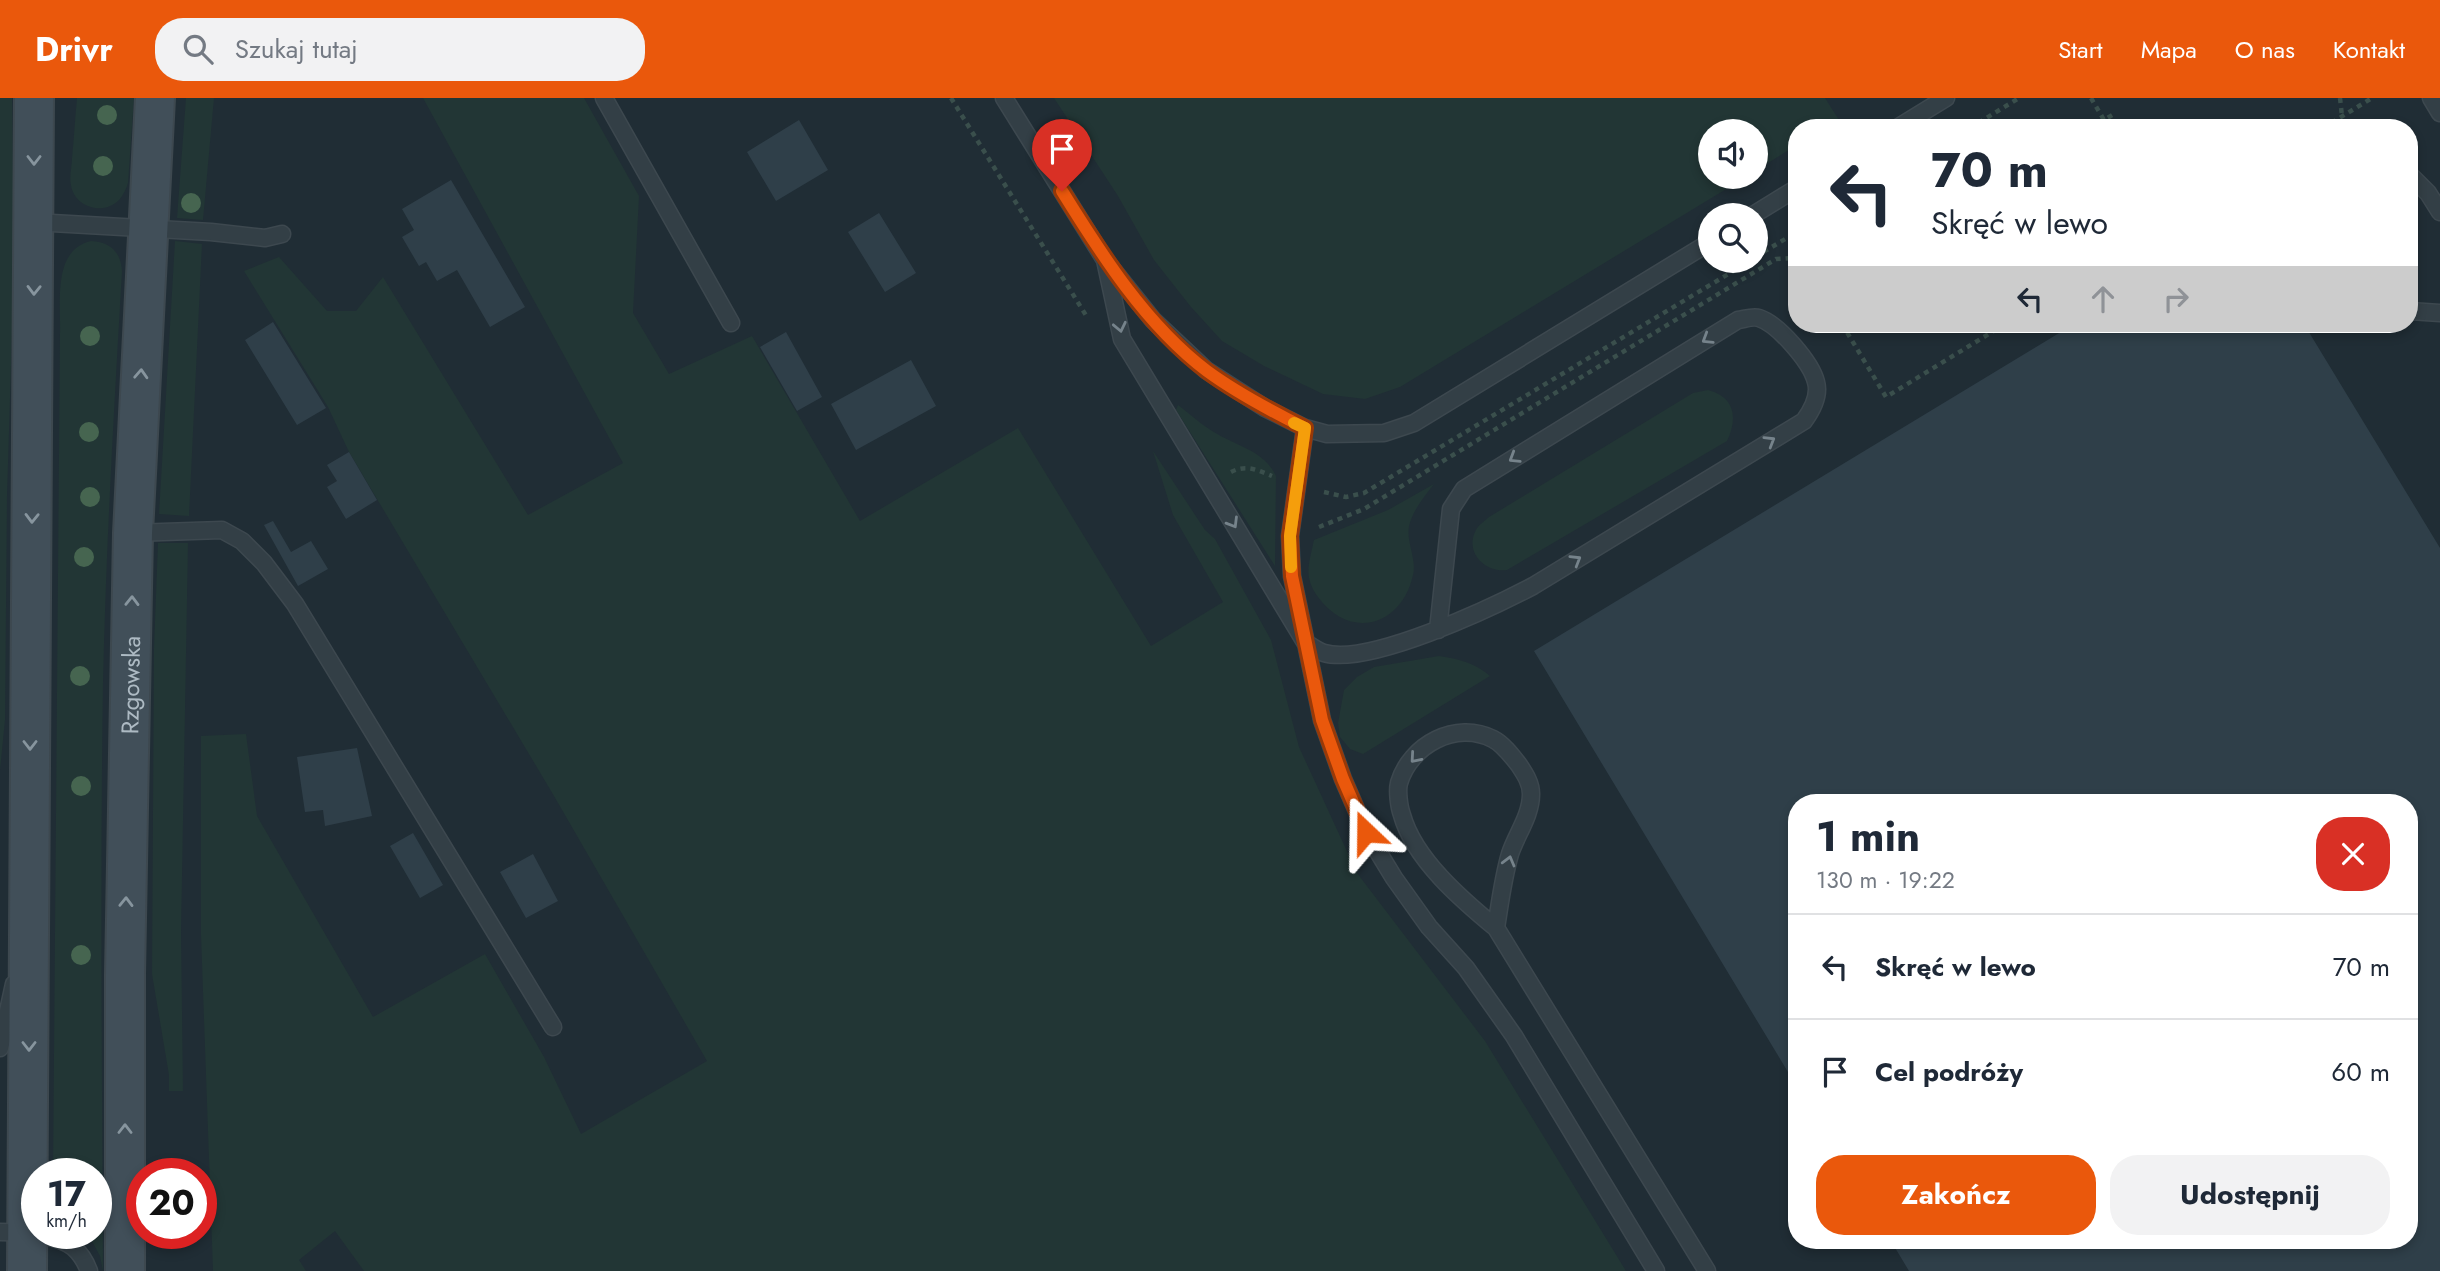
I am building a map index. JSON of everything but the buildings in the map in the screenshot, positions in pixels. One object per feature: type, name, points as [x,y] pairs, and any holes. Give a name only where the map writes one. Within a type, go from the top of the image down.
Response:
[{"type":"main road","points":[[18,1246],[30,906],[34,98]]},
{"type":"main road","name":"Rzgowska","points":[[125,1271],[125,974],[133,533],[155,98]]},
{"type":"lane","points":[[604,98],[731,323]]},
{"type":"lane","points":[[1004,98],[1105,260],[1153,320],[1206,370],[1265,408],[1305,428],[1327,434],[1384,433],[1413,423],[1698,249]]},
{"type":"lane","points":[[1912,119],[1946,98]]},
{"type":"lane","points":[[2431,98],[2440,113]]},
{"type":"lane","points":[[2418,183],[2440,212]]},
{"type":"lane","points":[[1768,206],[1788,194]]},
{"type":"lane","points":[[34,222],[211,232],[265,239],[282,234]]},
{"type":"lane","points":[[1105,260],[1122,339],[1305,642],[1323,653],[1350,654],[1438,630],[1517,594],[1804,421],[1814,408],[1817,382],[1798,352],[1777,327],[1757,317],[1738,320],[1464,489],[1451,509],[1438,630]]},
{"type":"lane","points":[[2418,312],[2440,313]]},
{"type":"lane","points":[[1305,428],[1291,529],[1292,576],[1322,720],[1343,779],[1366,832],[1394,878],[1429,927],[1466,968],[1514,1035],[1656,1271]]},
{"type":"lane","points":[[133,533],[222,530],[242,541],[264,563],[295,604],[553,1027]]},
{"type":"lane","points":[[1496,928],[1510,854],[1529,809],[1531,793],[1527,777],[1512,755],[1493,739],[1465,732],[1447,735],[1431,741],[1410,760],[1398,785],[1402,815],[1422,856],[1470,907],[1496,928],[1707,1271]]},
{"type":"lane","points":[[0,1048],[30,906]]},
{"type":"lane","points":[[18,1246],[53,1239],[73,1247],[89,1271]]},
{"type":"path","points":[[951,98],[1088,318]]},
{"type":"path","points":[[1985,119],[2019,98]]},
{"type":"path","points":[[2091,98],[2103,119]]},
{"type":"path","points":[[2340,98],[2342,116]]},
{"type":"path","points":[[2337,119],[2372,98]]},
{"type":"path","points":[[2106,119],[2114,114]]},
{"type":"path","points":[[1768,249],[1788,237]]},
{"type":"path","points":[[1291,529],[1311,529],[1364,509],[1776,259],[1788,258]]},
{"type":"path","points":[[1847,333],[1886,397],[1990,333]]},
{"type":"green space","points":[[0,98],[12,98],[14,267],[7,496],[5,720],[0,770]]},
{"type":"green space","points":[[77,98],[134,98],[128,183],[119,200],[108,207],[87,206],[72,190],[70,175]]},
{"type":"green space","points":[[186,98],[214,98],[203,220],[177,218]]},
{"type":"green space","points":[[423,98],[584,98],[639,196],[633,313],[669,374],[752,336],[860,521],[1018,428],[1151,646],[1223,602],[1173,515],[1153,451],[1205,530],[1215,539],[1271,640],[1299,747],[1357,873],[1485,1041],[1626,1271],[364,1271],[335,1231],[299,1260],[306,1271],[213,1271],[212,1249],[217,1249],[217,1158],[209,1158],[201,935],[201,736],[246,734],[257,816],[373,1017],[485,954],[544,1057],[581,1134],[707,1061],[554,796],[349,452],[328,407],[244,271],[279,257],[327,311],[356,311],[383,277],[528,515],[623,463]]},
{"type":"green space","points":[[1054,98],[1825,98],[1838,119],[1788,119],[1788,151],[1768,163],[1768,119],[1698,119],[1698,189],[1726,189],[1703,203],[1698,203],[1698,206],[1400,387],[1365,399],[1323,394],[1264,366],[1222,341],[1154,260],[1118,196]]},
{"type":"green space","points":[[91,241],[104,243],[117,253],[122,271],[103,683],[102,1158],[53,1158],[60,293],[64,266],[79,246]]},
{"type":"green space","points":[[175,241],[202,244],[189,516],[159,514]]},
{"type":"green space","points":[[1708,390],[1724,398],[1732,410],[1732,424],[1727,441],[1507,570],[1491,568],[1479,559],[1473,546],[1473,538],[1477,528],[1489,517],[1693,393]]},
{"type":"green space","points":[[1178,405],[1213,432],[1259,456],[1276,476],[1275,566],[1176,410]]},
{"type":"green space","points":[[1434,484],[1416,509],[1409,526],[1414,569],[1407,592],[1398,606],[1387,616],[1373,622],[1359,623],[1331,611],[1310,583],[1308,570],[1314,540],[1388,510]]},
{"type":"green space","points":[[158,543],[188,543],[181,932],[183,1091],[169,1091],[169,1075],[152,974],[154,648]]},
{"type":"green space","points":[[1439,656],[1466,662],[1490,676],[1363,754],[1350,749],[1340,737],[1338,723],[1344,690],[1357,677],[1374,667]]},
{"type":"green space","points":[[96,1249],[103,1249],[103,1271]]},
{"type":"slow traffic","points":[[1291,567],[1290,536],[1305,428],[1294,423]]},
{"type":"route","points":[[1062,191],[1105,260],[1153,320],[1206,370],[1265,408],[1305,428],[1290,536],[1292,576],[1322,720],[1366,832]]}]
